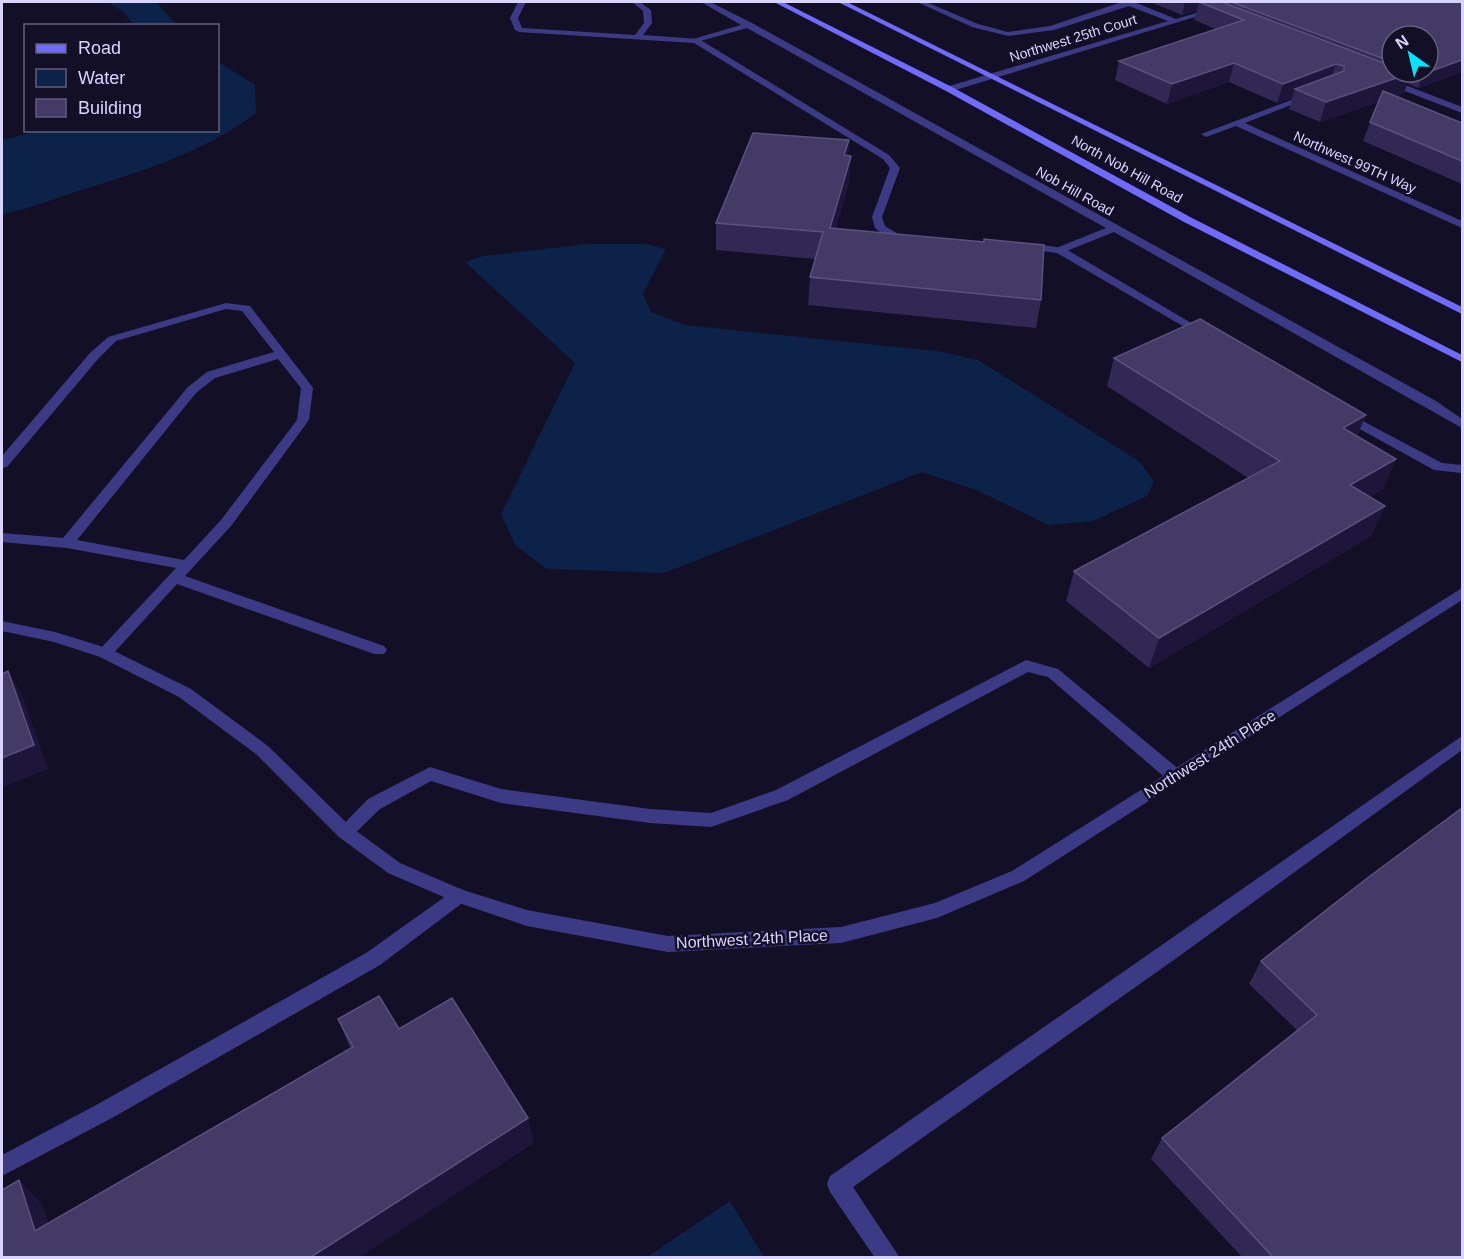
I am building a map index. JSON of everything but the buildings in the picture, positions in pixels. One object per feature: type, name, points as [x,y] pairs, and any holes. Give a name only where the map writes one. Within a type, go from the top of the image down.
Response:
[{"type":"main road","name":"North Nob Hill Road","points":[[778,2],[949,89],[1188,220],[1462,359]]},
{"type":"main road","name":"North Nob Hill Road","points":[[842,2],[1462,311]]},
{"type":"street","points":[[522,2],[514,18],[519,30],[696,41],[749,25]]},
{"type":"street","points":[[636,2],[647,10],[648,23],[638,37]]},
{"type":"street","name":"Nob Hill Road","points":[[705,2],[1432,404],[1462,424]]},
{"type":"street","points":[[921,2],[987,29],[1011,34],[1038,30],[1129,2],[1175,21]]},
{"type":"street","name":"Northwest 25th Court","points":[[949,89],[1240,2]]},
{"type":"street","points":[[1208,11],[1220,15]]},
{"type":"street","points":[[696,41],[886,157],[895,168],[877,217],[880,228],[896,237],[919,238]]},
{"type":"street","points":[[1374,76],[1462,110]]},
{"type":"street","points":[[1206,134],[1323,92]]},
{"type":"street","name":"Northwest 99TH Way","points":[[1237,123],[1462,225]]},
{"type":"street","points":[[1060,250],[1116,228]]},
{"type":"street","points":[[1019,245],[1060,250],[1214,340]]},
{"type":"street","points":[[2,464],[94,356],[112,339],[226,306],[246,308],[307,388],[303,420],[226,523],[105,652]]},
{"type":"street","points":[[67,543],[192,390],[211,375],[281,354]]},
{"type":"street","points":[[1335,410],[1438,467],[1462,469]]},
{"type":"street","points":[[2,538],[67,543],[187,565]]},
{"type":"street","points":[[174,578],[380,650]]},
{"type":"street","name":"Northwest 24th Place","points":[[2,626],[55,637],[105,652],[185,693],[262,750],[345,832],[394,868],[459,896],[527,918],[668,944],[841,935],[937,910],[1018,876],[1462,593]]},
{"type":"street","points":[[345,832],[374,804],[430,774],[501,796],[650,816],[711,820],[782,795],[1026,666],[1053,673],[1175,776]]},
{"type":"street","points":[[889,1257],[838,1184],[1181,944],[1462,742]]},
{"type":"street","points":[[2,1166],[105,1111],[373,959],[459,896]]},
{"type":"water","points":[[107,2],[156,2],[176,24],[132,24],[124,12]]},
{"type":"water","points":[[219,63],[255,85],[256,113],[213,140],[168,161],[120,178],[2,214],[2,140],[34,132],[219,132]]},
{"type":"water","points":[[588,244],[647,244],[666,249],[643,294],[651,312],[685,325],[937,351],[978,360],[1139,461],[1154,481],[1147,496],[1093,521],[1049,525],[976,490],[922,472],[664,573],[547,569],[516,546],[501,514],[575,363],[465,262],[483,256]]},
{"type":"water","points":[[730,1201],[764,1257],[647,1257]]}]
